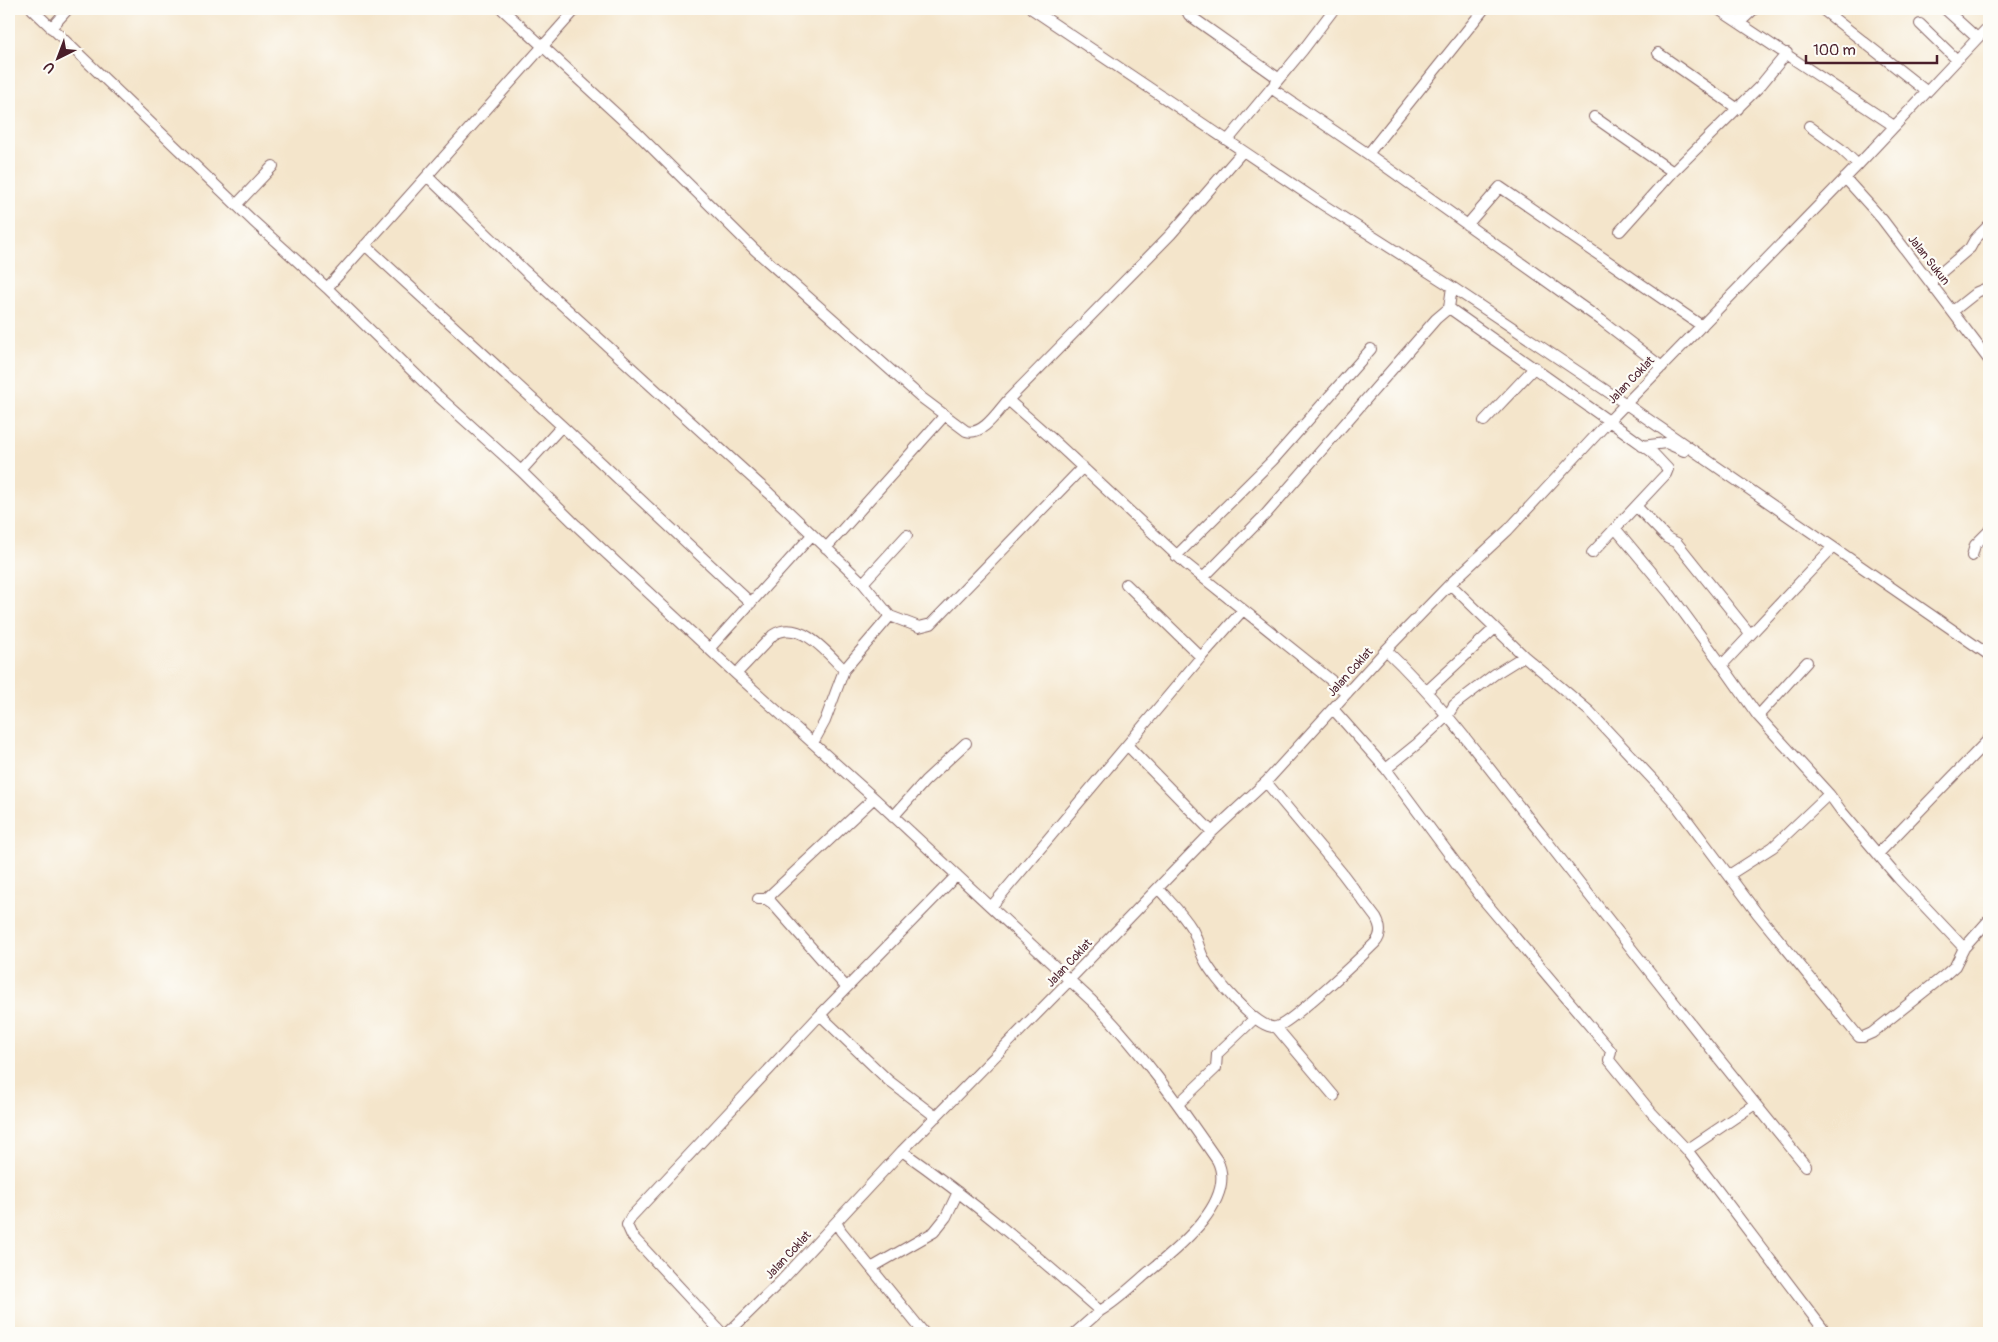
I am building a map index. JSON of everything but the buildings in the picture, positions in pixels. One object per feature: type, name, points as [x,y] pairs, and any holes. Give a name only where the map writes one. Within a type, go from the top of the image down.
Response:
[{"type":"street","points":[[32,9],[260,228],[327,288],[438,396],[1104,1013],[1178,1104],[1217,1160],[1221,1168],[1222,1183],[1206,1216],[1192,1234],[1114,1302],[1100,1311],[1075,1333]]},
{"type":"street","points":[[51,28],[68,9]]},
{"type":"street","points":[[502,9],[638,133],[755,250],[922,398],[971,433],[983,428],[1008,400],[1171,234],[1243,151]]},
{"type":"street","points":[[327,288],[576,9]]},
{"type":"street","points":[[1032,9],[1325,206],[1452,287],[1626,404],[1989,655]]},
{"type":"street","points":[[1186,9],[1189,14],[1278,78]]},
{"type":"street","points":[[1228,140],[1334,9]]},
{"type":"street","points":[[1368,154],[1484,9]]},
{"type":"street","points":[[1718,9],[1787,53],[1894,126]]},
{"type":"street","points":[[1740,23],[1754,9]]},
{"type":"street","points":[[1822,9],[1926,91]]},
{"type":"street","points":[[1945,9],[1977,38]]},
{"type":"street","points":[[1920,24],[1956,59]]},
{"type":"street","name":"Jalan Coklat","points":[[728,1333],[782,1280],[902,1151],[1212,832],[1266,782],[1386,650],[1450,584],[1508,530],[1609,421],[1858,165],[1989,26]]},
{"type":"street","points":[[1658,53],[1738,109]]},
{"type":"street","points":[[1620,231],[1673,172],[1760,86],[1787,53]]},
{"type":"street","points":[[1271,88],[1468,225],[1662,366]]},
{"type":"street","points":[[1594,117],[1673,172]]},
{"type":"street","points":[[1808,126],[1841,149],[1858,165]]},
{"type":"street","points":[[237,204],[272,166]]},
{"type":"street","points":[[427,176],[525,271],[769,492],[863,583],[890,616],[920,627],[931,624],[1083,468]]},
{"type":"street","name":"Jalan Sukun","points":[[1845,178],[1882,219],[1989,360]]},
{"type":"street","points":[[1468,225],[1500,187],[1702,326]]},
{"type":"street","points":[[1930,282],[1970,248],[1975,239],[1989,225]]},
{"type":"street","points":[[365,245],[751,603]]},
{"type":"street","points":[[1203,578],[1266,514],[1330,442],[1356,409],[1436,319],[1449,308],[1452,287]]},
{"type":"street","points":[[1953,311],[1977,292],[1989,287]]},
{"type":"street","points":[[1449,308],[1652,452],[1668,468],[1666,474],[1592,553]]},
{"type":"street","points":[[1176,556],[1273,460],[1371,349]]},
{"type":"street","points":[[1484,421],[1534,367]]},
{"type":"street","points":[[1008,400],[1176,556],[1347,693]]},
{"type":"street","points":[[826,548],[945,415]]},
{"type":"street","points":[[521,471],[562,426]]},
{"type":"street","points":[[1642,446],[1659,443],[1673,445],[1727,480],[1748,489]]},
{"type":"street","points":[[1636,506],[1667,538],[1677,543],[1750,634]]},
{"type":"street","points":[[1616,528],[1670,594],[1758,716],[1829,794],[1899,879],[1964,948]]},
{"type":"street","points":[[1972,556],[1975,545],[1989,531]]},
{"type":"street","points":[[863,583],[907,534]]},
{"type":"street","points":[[710,648],[812,535]]},
{"type":"street","points":[[1722,665],[1832,548]]},
{"type":"street","points":[[1126,584],[1201,657]]},
{"type":"street","points":[[1450,584],[1524,656],[1562,686],[1608,730],[1673,801],[1757,913],[1859,1036],[1864,1037],[1872,1034],[1945,975],[1955,966],[1964,948],[1989,920]]},
{"type":"street","points":[[991,907],[1201,657],[1243,610]]},
{"type":"street","points":[[814,743],[828,716],[844,670],[890,616]]},
{"type":"street","points":[[1427,691],[1495,628]]},
{"type":"street","points":[[736,674],[772,635],[778,632],[794,631],[804,634],[844,670]]},
{"type":"street","points":[[1386,650],[1448,715],[1806,1166]]},
{"type":"street","points":[[1389,767],[1448,715],[1454,705],[1495,674],[1524,656]]},
{"type":"street","points":[[1758,716],[1807,662]]},
{"type":"street","points":[[1333,709],[1389,767],[1480,897],[1611,1051],[1609,1060],[1652,1113],[1687,1150],[1826,1333]]},
{"type":"street","points":[[1878,854],[1989,739]]},
{"type":"street","points":[[893,817],[925,781],[966,743]]},
{"type":"street","points":[[1127,745],[1212,832]]},
{"type":"street","points":[[1158,888],[1193,931],[1208,967],[1237,1001],[1255,1018],[1267,1026],[1276,1027],[1283,1024],[1299,1012],[1379,939],[1381,931],[1376,918],[1342,873],[1266,782]]},
{"type":"street","points":[[1729,875],[1774,846],[1829,794]]},
{"type":"street","points":[[846,987],[772,903],[762,899],[874,798]]},
{"type":"street","points":[[722,1333],[632,1236],[627,1225],[631,1217],[846,987],[956,875]]},
{"type":"street","points":[[820,1015],[890,1082],[936,1117]]},
{"type":"street","points":[[1178,1104],[1216,1068],[1217,1054],[1255,1018]]},
{"type":"street","points":[[1276,1027],[1334,1096]]},
{"type":"street","points":[[1687,1150],[1755,1104]]},
{"type":"street","points":[[902,1151],[958,1192],[1100,1311]]},
{"type":"street","points":[[871,1268],[934,1232],[946,1217],[958,1192]]},
{"type":"street","points":[[836,1222],[841,1231],[924,1333]]}]
